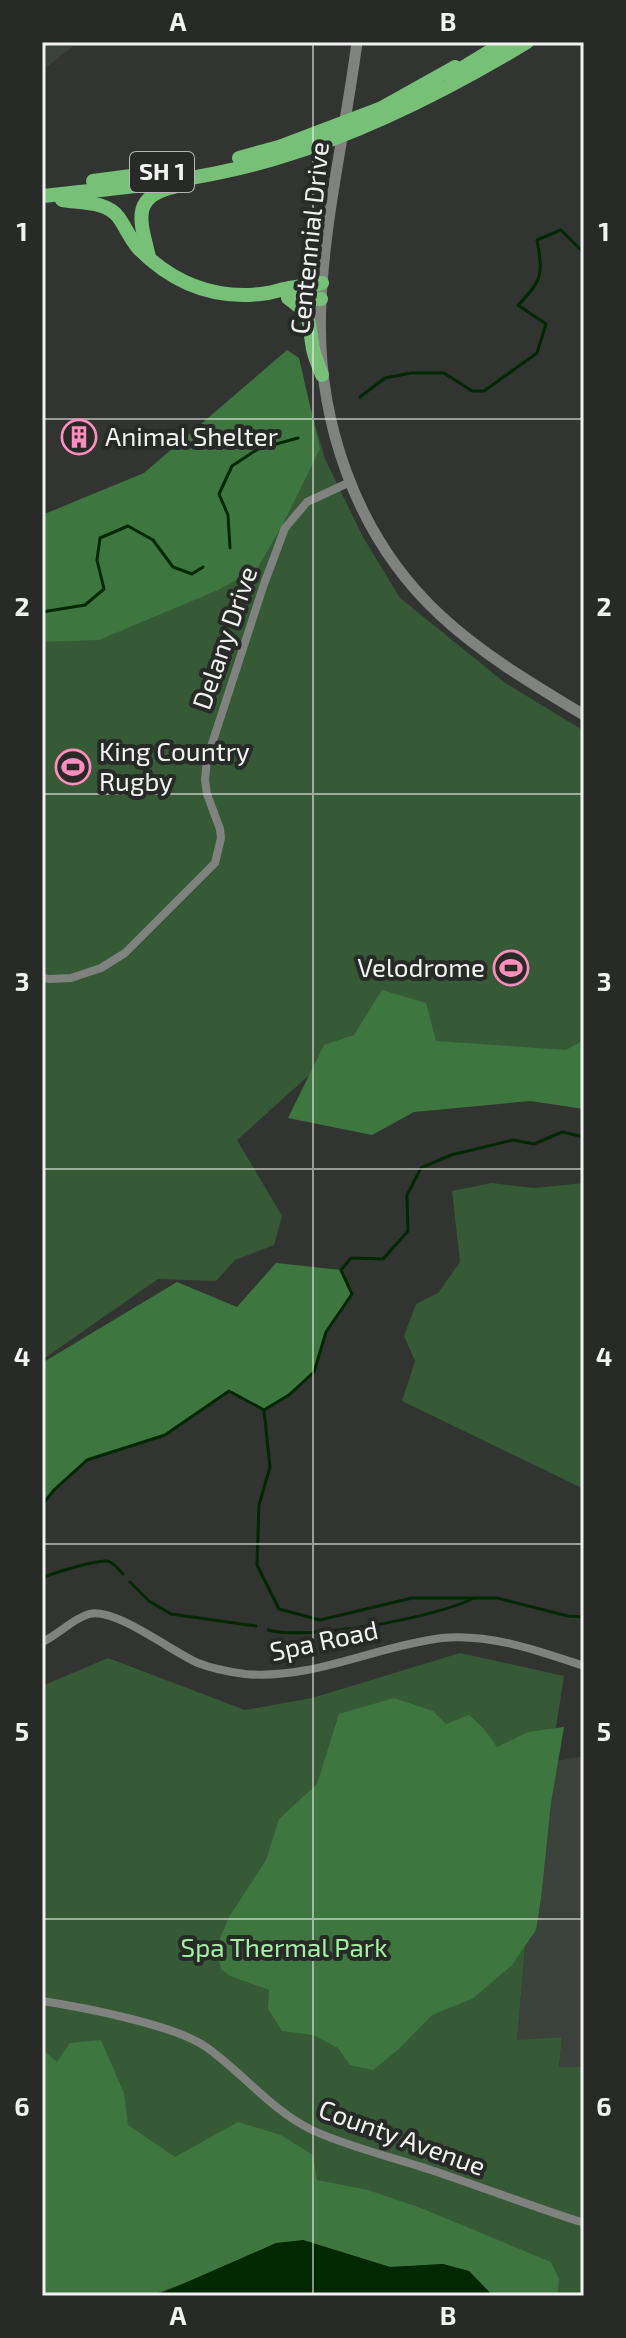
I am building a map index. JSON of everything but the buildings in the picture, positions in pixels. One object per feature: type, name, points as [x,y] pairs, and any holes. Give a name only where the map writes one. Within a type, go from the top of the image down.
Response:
[{"type":"highway","points":[[370,116],[492,42]]},
{"type":"highway","name":"SH 1","points":[[42,197],[161,183],[263,162],[370,116],[441,81],[505,42]]},
{"type":"highway","name":"SH 1","points":[[370,116],[428,98],[527,42]]},
{"type":"highway","name":"SH 1","points":[[42,187],[225,163],[325,135]]},
{"type":"highway","points":[[149,257],[140,218],[149,198],[166,188],[245,172],[263,162]]},
{"type":"highway","points":[[42,197],[108,208],[118,217],[137,247],[175,279],[201,290],[227,295],[270,293],[322,283]]},
{"type":"highway","points":[[270,293],[280,298],[321,299]]},
{"type":"highway","points":[[288,298],[309,318],[313,350],[322,375]]},
{"type":"main road","name":"Centennial Drive","points":[[357,42],[332,201],[321,299],[322,375],[333,428],[350,482],[372,527],[399,571],[440,615],[491,657],[584,715]]},
{"type":"street","name":"Delany Drive","points":[[42,977],[71,978],[101,968],[125,953],[215,863],[221,838],[205,780],[207,759],[264,584],[285,528],[299,509],[307,502],[350,482]]},
{"type":"street","name":"Spa Road","points":[[42,1642],[86,1615],[95,1613],[117,1618],[197,1662],[241,1673],[266,1675],[299,1671],[396,1646],[444,1638],[479,1639],[530,1648],[584,1666]]},
{"type":"street","name":"County Avenue","points":[[42,2001],[177,2033],[202,2044],[234,2067],[283,2111],[309,2129],[350,2146],[431,2170],[584,2223]]},
{"type":"shaded area","points":[[42,42],[78,42],[42,71]]},
{"type":"shaded area","points":[[584,1756],[584,2067],[559,2067],[562,2037],[517,2041],[529,1901],[552,1762]]},
{"type":"shaded area","points":[[303,2240],[390,2267],[443,2264],[469,2271],[493,2296],[149,2296],[276,2243]]},
{"type":"green space","points":[[287,350],[299,358],[320,449],[257,569],[218,590],[99,640],[42,642],[42,515],[144,473]]},
{"type":"green space","points":[[311,410],[325,459],[363,537],[400,598],[504,682],[584,731],[584,1054],[355,1034],[237,1140],[282,1216],[274,1245],[235,1260],[216,1281],[158,1279],[42,1360],[42,525]]},
{"type":"green space","points":[[382,990],[426,1003],[436,1041],[566,1050],[584,1040],[584,1109],[530,1101],[414,1112],[372,1135],[288,1118],[324,1045],[354,1035]]},
{"type":"green space","points":[[492,1183],[534,1188],[584,1183],[584,1489],[402,1401],[415,1361],[404,1336],[416,1304],[438,1293],[460,1262],[452,1191]]},
{"type":"green space","points":[[276,1263],[341,1270],[352,1294],[326,1332],[314,1372],[289,1395],[264,1410],[229,1392],[165,1435],[87,1460],[42,1505],[42,1363],[177,1282],[237,1307]]},
{"type":"green space","name":"Spa Thermal Park","points":[[460,1653],[564,1676],[529,1901],[517,2040],[562,2037],[559,2067],[584,2067],[584,2296],[493,2296],[469,2271],[443,2264],[390,2267],[303,2240],[149,2296],[42,2296],[42,1686],[108,1658],[245,1710],[312,1698]]},
{"type":"green space","points":[[394,1698],[433,1711],[446,1724],[469,1715],[497,1747],[528,1732],[564,1727],[551,1803],[536,1930],[512,1965],[472,1999],[432,2015],[373,2070],[350,2065],[338,2048],[313,2035],[282,2031],[268,2009],[269,1990],[230,1976],[221,1969],[216,1948],[229,1917],[266,1860],[279,1819],[317,1784],[339,1714]]},
{"type":"green space","points":[[101,2040],[124,2093],[128,2125],[175,2157],[238,2122],[281,2135],[313,2155],[317,2180],[368,2190],[421,2208],[551,2262],[559,2279],[557,2296],[493,2296],[469,2271],[443,2264],[390,2267],[303,2240],[149,2296],[42,2296],[42,2049],[57,2062],[70,2043]]},
{"type":"waterway","points":[[360,397],[385,378],[411,373],[444,373],[472,391],[484,391],[537,353],[546,324],[518,305],[539,276],[537,240],[561,230],[584,253]]},
{"type":"waterway","points":[[230,548],[228,515],[219,494],[232,466],[258,449],[298,438]]},
{"type":"waterway","points":[[42,612],[85,605],[104,589],[97,560],[100,538],[128,526],[153,540],[173,567],[192,574],[203,567]]},
{"type":"waterway","points":[[264,1410],[289,1395],[314,1372],[326,1332],[352,1294],[341,1270],[351,1258],[383,1259],[408,1231],[407,1195],[421,1168],[451,1155],[513,1140],[534,1144],[562,1132],[584,1137]]},
{"type":"waterway","points":[[42,1505],[87,1460],[165,1435],[229,1391],[264,1410]]},
{"type":"waterway","points":[[264,1410],[270,1467],[259,1505],[257,1565],[279,1609],[320,1620],[412,1598],[497,1598],[568,1616],[584,1617]]},
{"type":"waterway","points":[[42,1578],[102,1561],[112,1563],[123,1574]]},
{"type":"waterway","points":[[130,1582],[149,1601],[171,1614],[256,1626]]},
{"type":"waterway","points":[[268,1630],[287,1633],[370,1626],[429,1613],[472,1599]]},
{"type":"place","name":"Animal Shelter","points":[[79,437]]},
{"type":"place","name":"King Country Rugby","points":[[73,767]]},
{"type":"place","name":"Velodrome","points":[[511,968]]}]
